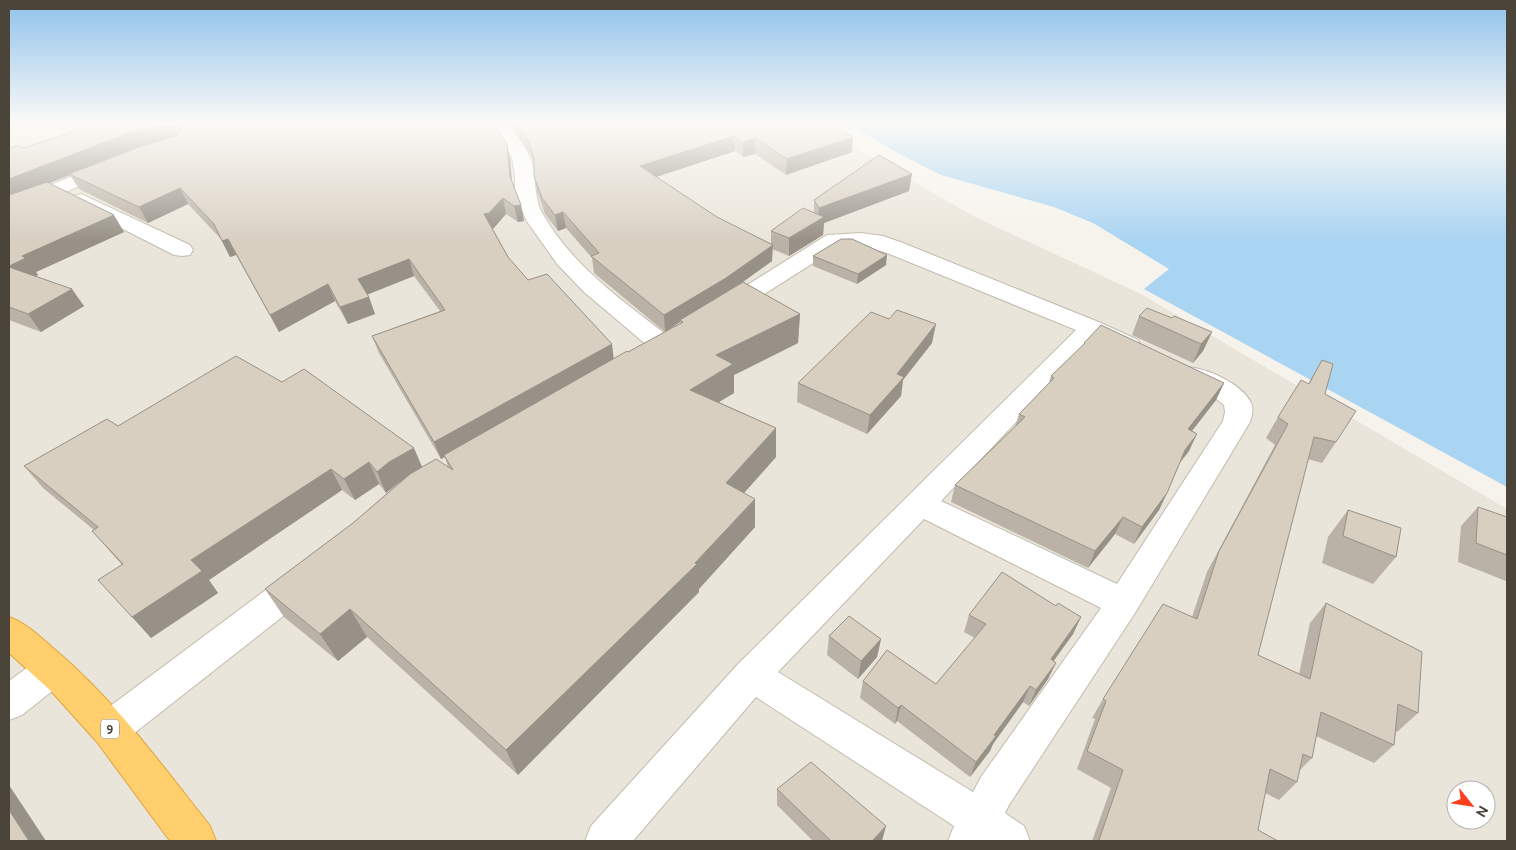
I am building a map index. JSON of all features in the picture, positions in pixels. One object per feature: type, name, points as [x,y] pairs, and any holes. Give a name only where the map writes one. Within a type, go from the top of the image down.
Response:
[{"type":"highway","name":"9","points":[[9,632],[64,679],[110,729],[195,841]]},
{"type":"street","points":[[9,208],[125,162]]},
{"type":"street","points":[[522,162],[525,175],[525,192],[533,216],[565,259],[592,287],[673,340],[639,360]]},
{"type":"street","points":[[58,189],[182,250]]},
{"type":"street","points":[[707,320],[835,240],[845,238],[874,241],[1092,328],[1222,389],[1236,400],[1240,409],[1236,422],[1123,603],[995,791],[986,834],[752,675]]},
{"type":"street","points":[[606,841],[752,675],[1092,328]]},
{"type":"street","points":[[920,504],[1123,603]]},
{"type":"street","points":[[110,729],[324,565]]},
{"type":"street","points":[[9,703],[52,670]]},
{"type":"shaded area","points":[[9,162],[879,162],[973,216],[1141,294],[1507,509],[1507,841],[9,841]]},
{"type":"water","points":[[915,162],[1507,162],[1507,487],[1144,289],[1169,269],[1093,223],[1054,207],[941,175]]},
{"type":"building","points":[[9,162],[54,162],[9,179]]},
{"type":"building","points":[[101,162],[509,162],[510,177],[521,205],[514,206],[503,198],[489,213],[484,214],[508,257],[528,280],[547,274],[612,344],[434,442],[372,336],[445,310],[409,259],[358,279],[369,297],[340,307],[328,284],[270,315],[228,239],[222,241],[214,224],[180,188],[139,207],[69,174]]},
{"type":"building","points":[[534,162],[654,162],[640,166],[717,217],[773,245],[726,278],[664,315],[591,256],[599,253],[563,212],[555,215],[542,198],[534,176]]},
{"type":"building","points":[[869,162],[891,162],[912,174],[819,208],[814,200]]},
{"type":"building","points":[[47,182],[114,215],[22,256],[26,258],[9,266],[9,195]]},
{"type":"building","points":[[803,208],[824,217],[789,238],[771,231]]},
{"type":"building","points":[[841,239],[852,239],[887,255],[858,274],[813,256]]},
{"type":"building","points":[[9,267],[72,289],[28,314],[9,307]]},
{"type":"building","points":[[743,282],[800,314],[716,355],[733,364],[690,390],[776,428],[726,483],[755,499],[695,563],[697,564],[506,750],[350,609],[320,634],[265,589],[353,523],[410,474],[436,459],[453,470],[444,455],[627,351],[683,322],[680,320]]},
{"type":"building","points":[[1147,308],[1172,318],[1174,316],[1212,332],[1201,344],[1139,316]]},
{"type":"building","points":[[897,310],[936,324],[897,374],[904,377],[870,415],[798,383],[871,312],[889,319]]},
{"type":"building","points":[[1101,325],[1224,383],[1188,429],[1197,434],[1185,450],[1167,493],[1142,527],[1123,517],[1095,551],[955,485],[1025,417],[1019,414],[1054,378],[1051,376]]},
{"type":"building","points":[[236,356],[282,382],[304,369],[414,448],[389,462],[377,472],[369,462],[344,479],[331,469],[191,560],[202,571],[132,617],[98,580],[123,564],[92,531],[98,527],[24,466],[107,419],[118,426]]},
{"type":"building","points":[[1322,360],[1333,364],[1325,394],[1356,411],[1336,442],[1314,437],[1258,655],[1310,679],[1326,603],[1422,652],[1418,713],[1398,704],[1394,745],[1321,712],[1312,758],[1303,754],[1297,782],[1270,769],[1258,830],[1278,841],[1101,841],[1099,840],[1123,770],[1087,751],[1106,701],[1103,699],[1163,604],[1197,619],[1219,551],[1288,424],[1278,417],[1301,380],[1309,384]]},
{"type":"building","points":[[1478,507],[1507,517],[1507,555],[1476,543]]},
{"type":"building","points":[[1348,510],[1401,528],[1396,557],[1343,536]]},
{"type":"building","points":[[1002,572],[1056,606],[1058,603],[1081,617],[1051,659],[1056,663],[1036,690],[1030,686],[976,762],[901,705],[898,708],[863,681],[887,650],[936,684],[986,624],[969,615]]},
{"type":"building","points":[[849,616],[881,639],[861,661],[829,636]]},
{"type":"building","points":[[811,762],[886,826],[872,841],[831,841],[777,789]]},
{"type":"building","points":[[9,810],[29,841],[9,841]]}]
